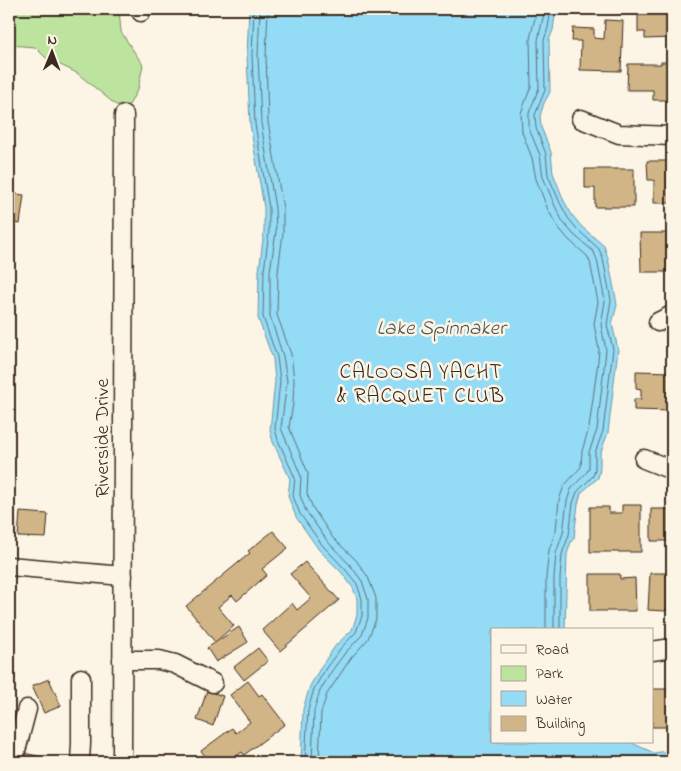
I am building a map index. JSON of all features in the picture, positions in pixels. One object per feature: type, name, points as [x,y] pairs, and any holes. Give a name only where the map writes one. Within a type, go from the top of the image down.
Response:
[{"type":"street","name":"Riverside Drive","points":[[122,762],[124,115]]},
{"type":"street","points":[[580,119],[619,134],[672,136]]},
{"type":"street","points":[[644,459],[672,470]]},
{"type":"street","points":[[9,566],[122,576]]},
{"type":"street","points":[[654,651],[672,648]]},
{"type":"street","points":[[122,660],[159,660],[175,664],[213,683]]},
{"type":"street","points":[[80,762],[81,678]]},
{"type":"street","points":[[13,762],[26,709]]},
{"type":"green space","points":[[9,9],[119,9],[121,32],[143,65],[138,89],[129,105],[116,105],[77,73],[46,58],[35,47],[9,45]]},
{"type":"water","name":"Lake Spinnaker","points":[[249,9],[556,9],[553,30],[549,40],[550,92],[540,116],[541,127],[551,152],[553,173],[564,201],[581,226],[604,246],[617,305],[612,324],[618,349],[608,433],[600,454],[598,478],[581,493],[574,538],[567,554],[565,628],[491,628],[491,744],[634,744],[654,753],[672,750],[672,762],[301,762],[303,709],[310,686],[336,645],[352,630],[357,615],[357,599],[353,588],[342,573],[319,550],[296,517],[288,496],[290,479],[273,442],[270,430],[275,381],[273,359],[258,318],[259,271],[264,231],[264,208],[250,124],[247,55]]},
{"type":"building","points":[[638,9],[672,9],[672,38],[645,39],[645,32],[638,32]]},
{"type":"building","points":[[605,20],[623,21],[621,71],[580,70],[581,41],[572,41],[573,28],[594,29],[594,38],[604,39]]},
{"type":"building","points":[[661,62],[672,62],[672,100],[653,100],[653,90],[627,90],[628,64],[661,64]]},
{"type":"building","points":[[647,161],[672,161],[672,203],[654,203],[654,180],[648,180]]},
{"type":"building","points":[[585,169],[634,169],[634,207],[595,207],[595,188],[585,188]]},
{"type":"building","points":[[9,193],[24,195],[20,224],[9,222]]},
{"type":"building","points":[[640,233],[672,233],[672,272],[641,272]]},
{"type":"building","points":[[9,257],[11,257],[9,284]]},
{"type":"building","points":[[636,371],[672,372],[671,411],[634,410],[634,399],[641,399],[641,389],[636,388]]},
{"type":"building","points":[[622,505],[641,505],[641,552],[590,552],[590,507],[609,507],[609,513],[622,513]]},
{"type":"building","points":[[651,509],[672,509],[672,541],[651,541]]},
{"type":"building","points":[[20,512],[48,514],[46,538],[18,537]]},
{"type":"building","points":[[273,531],[288,548],[262,569],[267,575],[237,601],[232,595],[218,607],[234,626],[215,642],[186,606],[250,553],[248,551]]},
{"type":"building","points":[[305,562],[339,600],[280,651],[262,630],[292,603],[297,610],[311,598],[290,574]]},
{"type":"building","points":[[650,573],[672,573],[672,607],[667,607],[666,611],[648,610]]},
{"type":"building","points":[[590,574],[620,574],[620,579],[635,578],[636,611],[590,611]]},
{"type":"building","points":[[239,627],[248,642],[216,662],[207,648]]},
{"type":"building","points":[[258,648],[268,661],[244,680],[234,667]]},
{"type":"building","points":[[49,679],[61,706],[44,713],[32,686]]},
{"type":"building","points":[[248,681],[259,696],[262,694],[285,724],[244,755],[242,752],[228,762],[210,762],[201,751],[232,728],[236,733],[250,722],[230,695]]},
{"type":"building","points":[[654,689],[672,689],[672,718],[669,718],[669,727],[654,727]]},
{"type":"building","points":[[207,691],[223,696],[213,726],[197,720]]},
{"type":"building","points":[[24,753],[42,757],[40,762],[21,762]]},
{"type":"district","name":"CALOOSA YACHT & RACQUET CLUB","points":[[421,383]]}]
